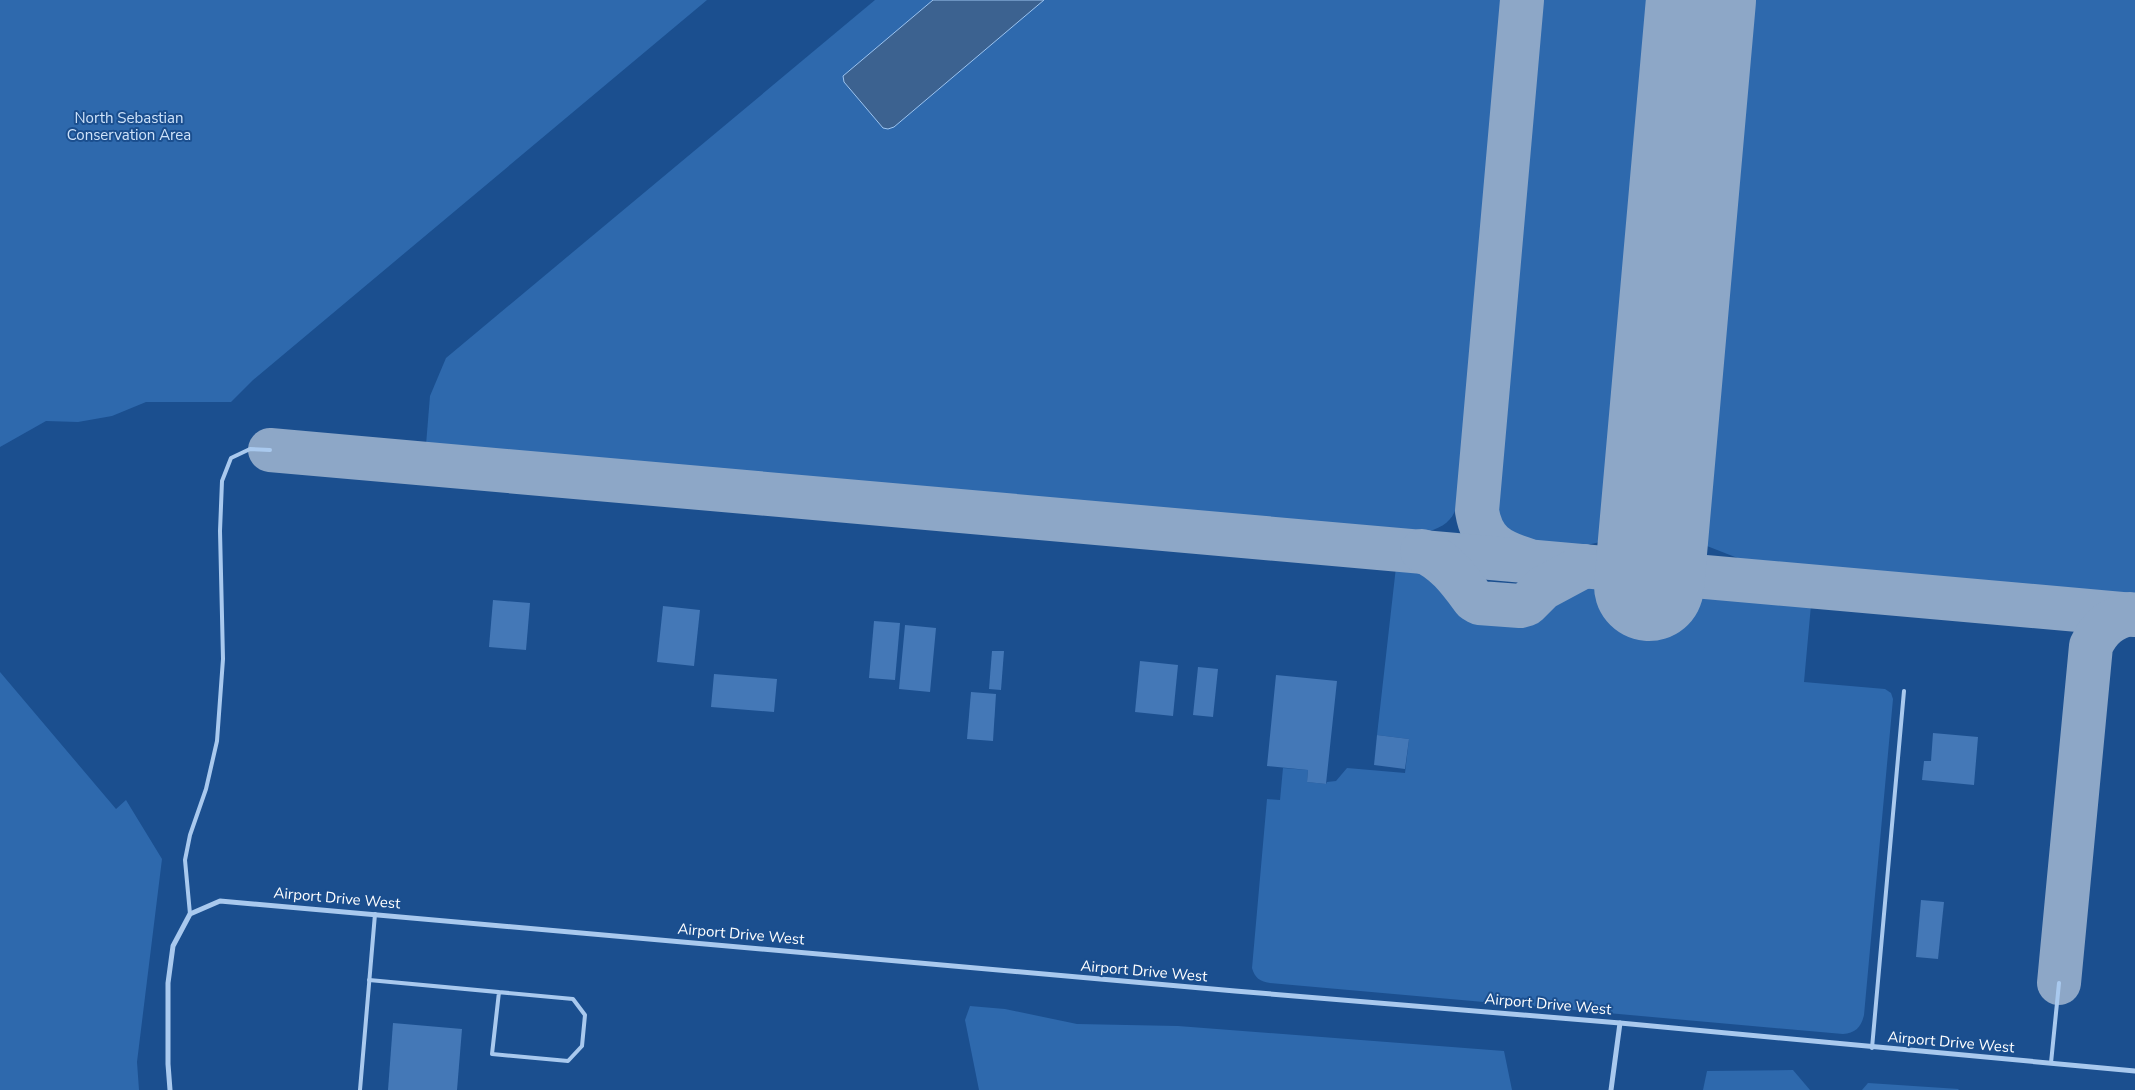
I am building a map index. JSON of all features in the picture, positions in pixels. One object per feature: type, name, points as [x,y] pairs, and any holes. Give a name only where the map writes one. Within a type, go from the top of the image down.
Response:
[{"type":"street","name":"Airport Drive West","points":[[190,914],[220,901],[1178,986],[1620,1023],[1872,1048],[2135,1071]]},
{"type":"street","points":[[170,1090],[168,1064],[168,983],[173,946],[190,914]]},
{"type":"street","points":[[1611,1090],[1620,1023]]},
{"type":"lane","points":[[190,914],[185,860],[190,835],[206,789],[217,741],[223,668],[220,531],[222,481],[231,458],[250,449],[270,450]]},
{"type":"lane","points":[[1872,1048],[1904,691]]},
{"type":"lane","points":[[360,1090],[375,914]]},
{"type":"lane","points":[[369,980],[499,992],[573,999],[585,1016],[582,1046],[568,1061],[492,1054],[499,992]]},
{"type":"lane","points":[[2051,1064],[2059,983]]},
{"type":"green space","name":"North Sebastian Conservation Area","points":[[0,0],[707,0],[253,380],[231,402],[146,402],[112,416],[78,422],[46,421],[0,447]]},
{"type":"green space","points":[[875,0],[1504,0],[1460,490],[1455,512],[1447,522],[1427,532],[426,445],[430,396],[446,358]]},
{"type":"green space","points":[[1538,0],[1669,0],[1623,512],[1612,534],[1594,544],[1571,545],[1528,542],[1514,538],[1499,523],[1494,504]]},
{"type":"green space","points":[[1733,0],[2135,0],[2135,597],[1753,564],[1689,539],[1686,532]]},
{"type":"green space","points":[[1396,567],[1425,572],[1466,618],[1476,622],[1517,627],[1528,625],[1581,586],[1593,585],[1811,605],[1804,682],[1885,689],[1891,693],[1893,699],[1864,1015],[1857,1029],[1843,1034],[1270,983],[1256,977],[1252,968],[1267,799],[1280,800],[1283,768],[1308,770],[1307,782],[1326,784],[1327,782],[1336,781],[1347,768],[1405,773],[1409,739],[1377,735]]},
{"type":"green space","points":[[0,672],[116,809],[126,800],[162,859],[137,1062],[139,1090],[0,1090]]},
{"type":"green space","points":[[970,1006],[1005,1009],[1077,1024],[1178,1026],[1504,1051],[1512,1090],[979,1090],[965,1020]]},
{"type":"green space","points":[[1793,1070],[1810,1090],[1703,1090],[1707,1071]]},
{"type":"green space","points":[[1868,1083],[1959,1089],[1862,1090]]},
{"type":"shaded area","points":[[933,0],[1044,0],[894,127],[883,128],[844,82],[843,76]]},
{"type":"building","points":[[493,600],[530,603],[526,650],[489,647]]},
{"type":"building","points":[[663,606],[700,610],[694,666],[657,662]]},
{"type":"building","points":[[874,621],[900,623],[895,680],[869,678]]},
{"type":"building","points":[[905,625],[936,628],[930,692],[899,689]]},
{"type":"building","points":[[992,651],[1004,651],[1001,690],[989,689]]},
{"type":"building","points":[[1140,661],[1178,665],[1173,716],[1135,712]]},
{"type":"building","points":[[1198,667],[1218,669],[1213,717],[1193,715]]},
{"type":"building","points":[[714,674],[777,679],[774,712],[711,707]]},
{"type":"building","points":[[1276,675],[1337,681],[1326,784],[1307,782],[1308,770],[1267,766]]},
{"type":"building","points":[[971,692],[996,694],[993,741],[967,739]]},
{"type":"building","points":[[1933,733],[1978,737],[1974,785],[1922,780],[1924,761],[1931,761]]},
{"type":"building","points":[[1377,735],[1409,739],[1405,769],[1374,765]]},
{"type":"building","points":[[1921,900],[1944,902],[1938,959],[1916,957]]},
{"type":"building","points":[[393,1023],[462,1029],[457,1090],[388,1090]]},
{"type":"taxiway","points":[[1522,0],[1477,511],[1479,522],[1487,538],[1493,544],[1508,553],[1527,560]]},
{"type":"taxiway","points":[[270,450],[2135,615]]},
{"type":"taxiway","points":[[1422,551],[1445,565],[1474,600],[1479,603],[1520,606],[1527,604],[1543,588],[1584,566]]},
{"type":"taxiway","points":[[2059,983],[2091,646],[2106,625],[2117,618],[2130,614]]},
{"type":"runway","points":[[1649,586],[1701,0]]}]
